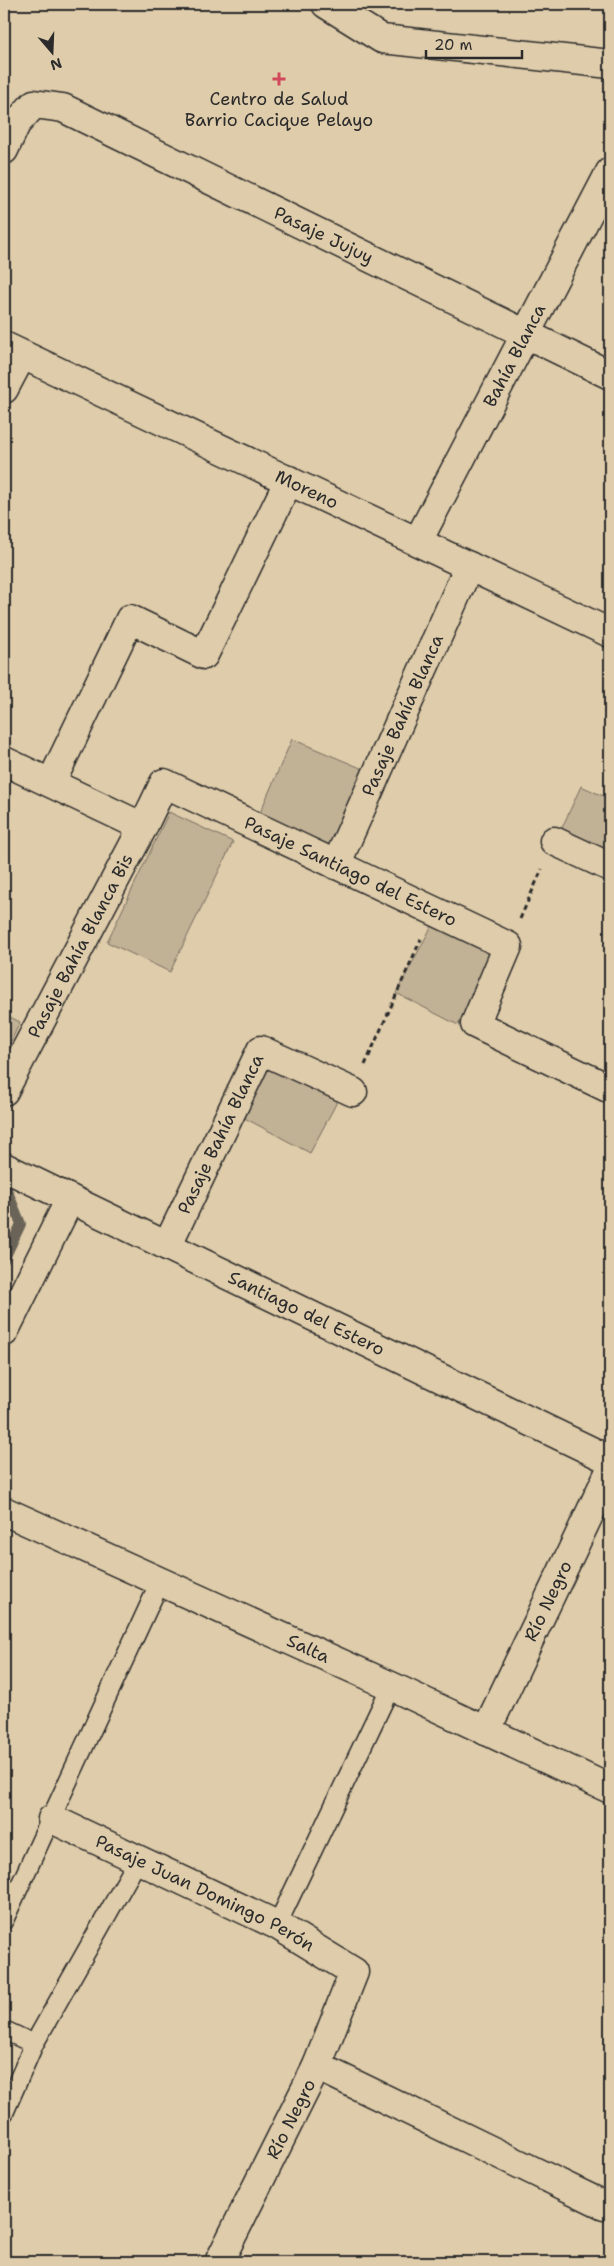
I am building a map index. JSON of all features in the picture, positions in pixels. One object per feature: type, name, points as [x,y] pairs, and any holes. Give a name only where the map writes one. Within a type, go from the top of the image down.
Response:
[{"type":"street","points":[[326,4],[382,39],[610,64]]},
{"type":"street","name":"Pasaje Jujuy","points":[[4,150],[16,124],[34,104],[63,108],[610,375]]},
{"type":"street","name":"Bahía Blanca","points":[[418,541],[610,172]]},
{"type":"street","points":[[4,389],[13,351]]},
{"type":"street","name":"Moreno","points":[[13,351],[610,633]]},
{"type":"street","points":[[51,783],[130,619],[204,655],[289,480]]},
{"type":"street","name":"Pasaje Bahía Blanca","points":[[336,864],[469,566]]},
{"type":"street","points":[[4,761],[142,826]]},
{"type":"street","name":"Pasaje Santiago del Estero","points":[[142,826],[164,783],[508,946]]},
{"type":"street","name":"Pasaje Bahía Blanca Bis","points":[[4,1091],[142,826]]},
{"type":"street","points":[[554,841],[610,867]]},
{"type":"street","points":[[508,946],[475,1024],[610,1090]]},
{"type":"street","name":"Pasaje Bahía Blanca","points":[[167,1246],[261,1050],[353,1092]]},
{"type":"street","name":"Santiago del Estero","points":[[4,1167],[610,1460]]},
{"type":"street","points":[[4,1332],[70,1199]]},
{"type":"street","name":"Río Negro","points":[[486,1731],[610,1472]]},
{"type":"street","name":"Salta","points":[[4,1511],[391,1686],[610,1789]]},
{"type":"street","name":"Pasaje Juan Domingo Perón","points":[[52,1819],[277,1925],[354,1972]]},
{"type":"street","name":"Río Negro","points":[[219,2262],[317,2066],[354,1972]]},
{"type":"street","points":[[317,2066],[595,2201],[610,2206]]},
{"type":"lane","points":[[4,1920],[160,1582]]},
{"type":"lane","points":[[277,1925],[391,1686]]},
{"type":"lane","points":[[4,2113],[34,2044],[138,1860]]},
{"type":"lane","points":[[4,2030],[34,2044]]},
{"type":"path","points":[[508,946],[554,841]]},
{"type":"path","points":[[353,1092],[434,910]]},
{"type":"shaded area","points":[[292,739],[363,769],[331,845],[259,815]]},
{"type":"shaded area","points":[[581,786],[610,799],[610,865],[556,841]]},
{"type":"shaded area","points":[[169,812],[233,842],[170,972],[107,942]]},
{"type":"shaded area","points":[[435,920],[497,951],[458,1025],[396,993]]},
{"type":"shaded area","points":[[4,1014],[20,1022],[4,1056]]},
{"type":"shaded area","points":[[265,1062],[338,1100],[310,1153],[237,1114]]},
{"type":"waterway","points":[[4,1186],[21,1224],[4,1260]]},
{"type":"place","name":"Centro de Salud Barrio Cacique Pelayo","points":[[279,79]]}]
